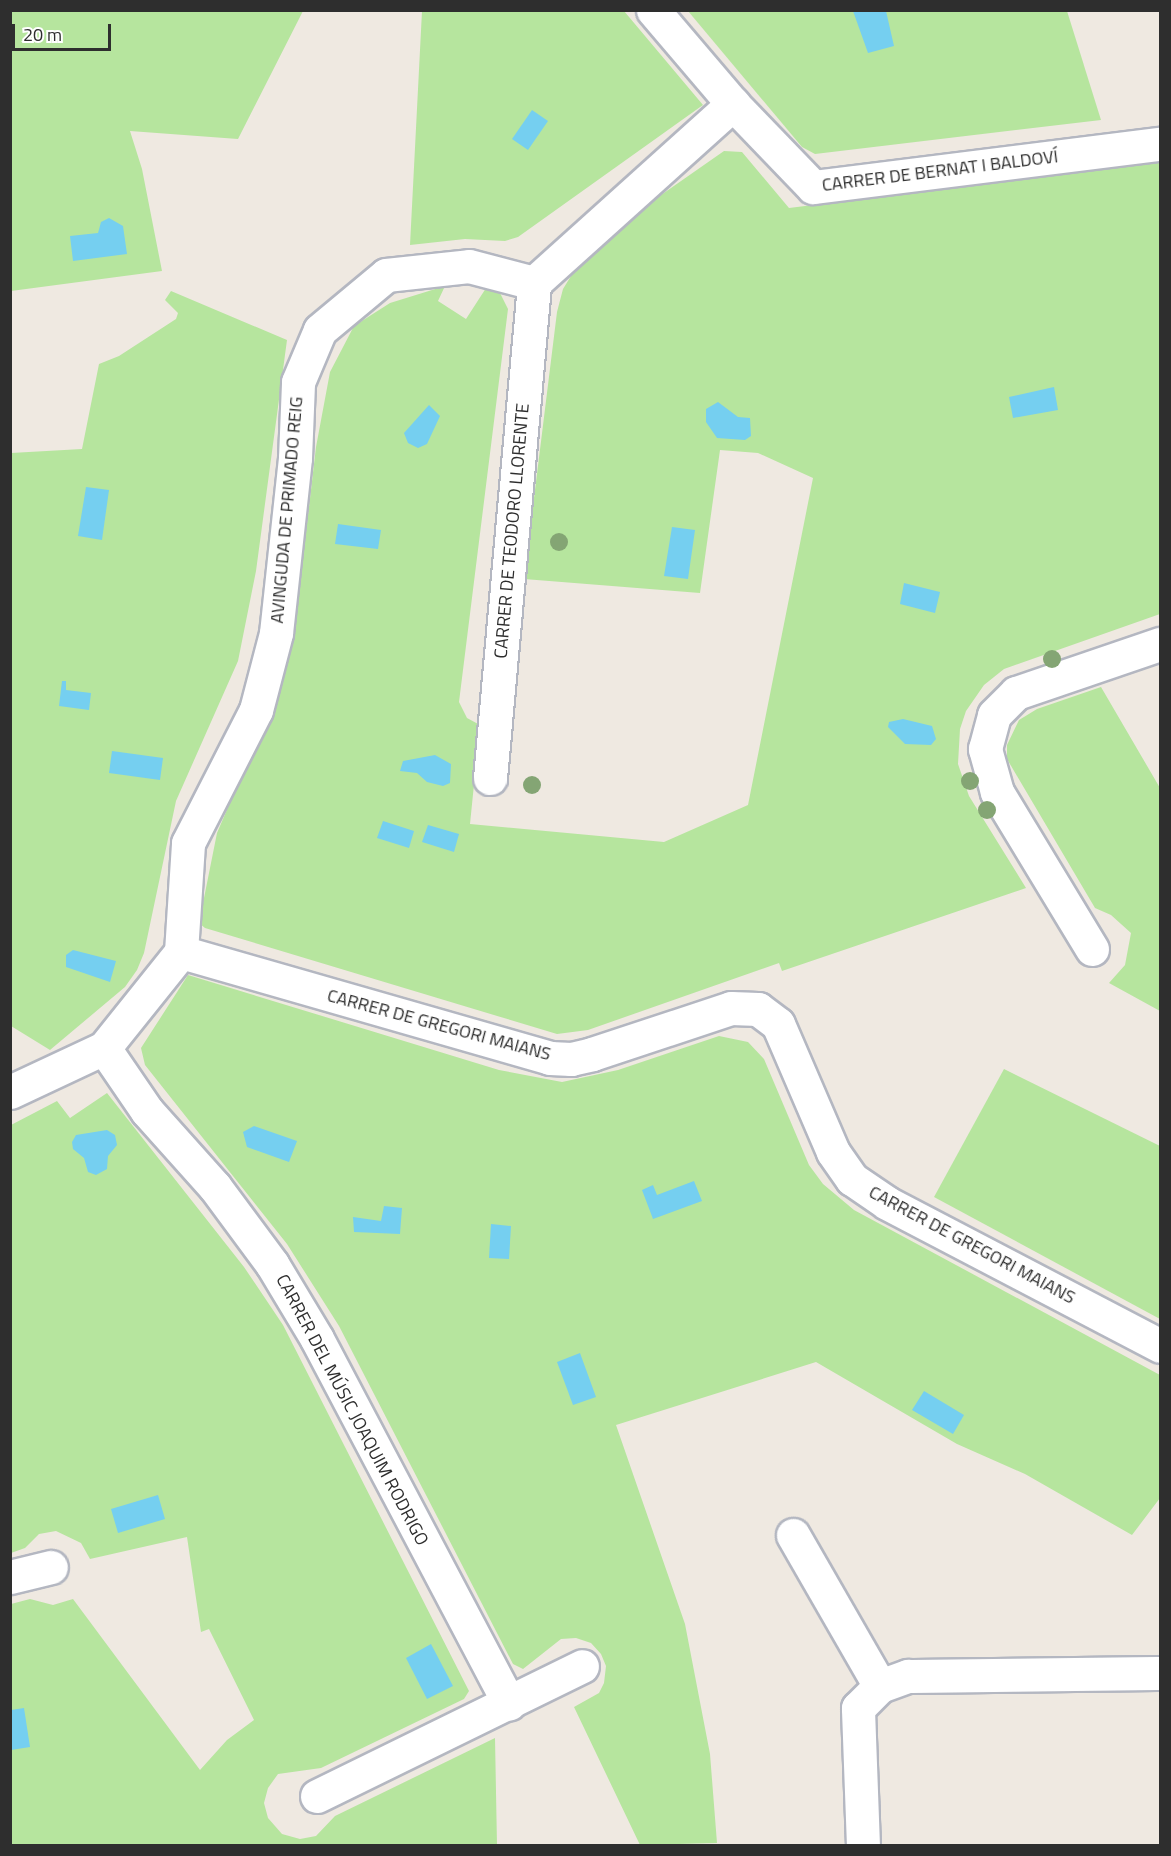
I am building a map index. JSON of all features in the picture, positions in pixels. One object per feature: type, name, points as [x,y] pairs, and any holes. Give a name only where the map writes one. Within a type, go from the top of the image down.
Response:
[{"type":"street","name":"CARRER DE BERNAT I BALDOVÍ","points":[[653,10],[733,104],[813,187],[1161,144]]},
{"type":"street","points":[[534,283],[733,104]]},
{"type":"street","name":"AVINGUDA DE PRIMADO REIG","points":[[181,952],[188,843],[256,710],[276,633],[295,458],[298,382],[320,330],[386,275],[469,266],[534,283]]},
{"type":"street","name":"CARRER DE TEODORO LLORENTE","points":[[490,778],[534,283]]},
{"type":"street","points":[[1092,948],[997,792],[985,749],[994,715],[1016,693],[1161,644]]},
{"type":"street","points":[[10,1092],[104,1048],[181,952]]},
{"type":"street","name":"CARRER DE GREGORI MAIANS","points":[[181,952],[550,1058],[571,1059],[592,1054],[731,1008],[758,1009],[778,1024],[833,1152],[852,1179],[887,1203],[1161,1346]]},
{"type":"street","name":"CARRER DEL MÚSIC JOAQUIM RODRIGO","points":[[104,1048],[147,1111],[215,1187],[272,1264],[317,1339],[509,1703]]},
{"type":"street","points":[[793,1535],[880,1686]]},
{"type":"street","points":[[10,1577],[51,1567]]},
{"type":"street","points":[[317,1796],[582,1666]]},
{"type":"street","points":[[863,1845],[858,1708],[880,1686],[908,1676],[1161,1673]]},
{"type":"green space","points":[[10,11],[303,11],[238,139],[130,131],[142,169],[162,271],[11,291]]},
{"type":"green space","points":[[422,11],[624,11],[703,105],[518,237],[505,241],[465,239],[410,245]]},
{"type":"green space","points":[[688,11],[1067,11],[1101,120],[815,154],[802,147]]},
{"type":"green space","points":[[724,151],[742,152],[789,208],[1160,162],[1160,614],[1004,669],[984,685],[966,711],[960,729],[958,764],[969,796],[1026,888],[782,971],[779,963],[588,1030],[557,1034],[205,928],[199,923],[217,833],[271,707],[296,618],[316,447],[330,372],[354,326],[390,303],[445,286],[438,301],[466,319],[488,285],[500,293],[508,309],[459,702],[467,718],[480,725],[470,824],[664,842],[748,805],[813,478],[758,453],[720,450],[700,593],[524,579],[557,312],[563,289],[579,263],[618,225]]},
{"type":"green space","points":[[171,291],[287,340],[256,571],[238,661],[176,801],[144,953],[137,970],[125,987],[50,1050],[11,1026],[11,453],[82,449],[99,364],[119,356],[176,319],[178,313],[165,300]]},
{"type":"green space","points":[[1101,687],[1160,788],[1160,1011],[1109,983],[1125,965],[1131,933],[1111,915],[1095,908],[1007,759],[1007,745],[1019,720],[1037,709]]},
{"type":"green space","points":[[188,975],[499,1070],[562,1082],[618,1070],[719,1036],[748,1042],[764,1059],[809,1165],[823,1184],[854,1210],[1160,1375],[1160,1498],[1132,1535],[1025,1474],[957,1444],[816,1362],[616,1425],[685,1624],[710,1754],[717,1843],[640,1845],[574,1707],[599,1693],[604,1683],[606,1666],[601,1654],[591,1643],[576,1638],[561,1639],[523,1669],[513,1664],[339,1326],[287,1244],[145,1065],[141,1048]]},
{"type":"green space","points":[[1004,1069],[1160,1146],[1160,1319],[934,1197]]},
{"type":"green space","points":[[107,1093],[244,1267],[283,1325],[469,1691],[464,1699],[321,1768],[278,1774],[268,1788],[264,1803],[268,1818],[282,1834],[300,1839],[316,1836],[335,1816],[495,1738],[497,1845],[11,1846],[11,1604],[30,1599],[53,1605],[73,1599],[200,1770],[227,1740],[254,1720],[209,1629],[201,1632],[187,1537],[90,1559],[81,1543],[56,1531],[39,1534],[25,1548],[11,1553],[11,1125],[57,1101],[70,1118]]},
{"type":"water","points":[[853,11],[886,11],[894,46],[868,53]]},
{"type":"water","points":[[532,110],[548,121],[528,150],[512,139]]},
{"type":"water","points":[[109,218],[123,226],[127,254],[73,261],[70,236],[98,233],[101,222]]},
{"type":"water","points":[[1054,387],[1058,410],[1013,418],[1009,397]]},
{"type":"water","points":[[718,402],[738,417],[750,418],[751,436],[745,440],[717,438],[706,422],[706,409]]},
{"type":"water","points":[[429,405],[440,416],[427,444],[418,448],[408,443],[404,433]]},
{"type":"water","points":[[86,487],[109,490],[102,540],[78,536]]},
{"type":"water","points":[[338,524],[381,530],[378,549],[335,544]]},
{"type":"water","points":[[672,527],[695,530],[688,579],[664,576]]},
{"type":"water","points":[[904,583],[940,592],[935,613],[900,604]]},
{"type":"water","points":[[62,681],[66,681],[66,690],[91,693],[89,710],[59,706]]},
{"type":"water","points":[[903,719],[932,726],[936,739],[931,745],[905,744],[888,727],[889,722]]},
{"type":"water","points":[[112,751],[163,758],[160,780],[109,773]]},
{"type":"water","points":[[435,755],[451,764],[450,783],[443,786],[427,782],[417,773],[400,771],[403,761]]},
{"type":"water","points":[[383,821],[414,831],[409,848],[377,838]]},
{"type":"water","points":[[428,825],[459,834],[454,852],[422,842]]},
{"type":"water","points":[[73,950],[116,961],[110,982],[66,967],[66,955]]},
{"type":"water","points":[[254,1126],[297,1141],[289,1162],[247,1147],[243,1132]]},
{"type":"water","points":[[107,1130],[115,1135],[117,1145],[108,1156],[107,1169],[96,1175],[88,1172],[84,1158],[73,1149],[72,1142],[76,1135]]},
{"type":"water","points":[[694,1181],[702,1201],[653,1219],[642,1190],[653,1185],[657,1195]]},
{"type":"water","points":[[384,1206],[402,1208],[400,1234],[354,1232],[353,1217],[381,1221]]},
{"type":"water","points":[[491,1224],[511,1226],[509,1259],[489,1258]]},
{"type":"water","points":[[580,1353],[596,1397],[573,1405],[557,1362]]},
{"type":"water","points":[[924,1391],[964,1415],[953,1434],[912,1410]]},
{"type":"water","points":[[158,1495],[165,1519],[118,1533],[111,1509]]},
{"type":"water","points":[[431,1644],[453,1686],[427,1699],[406,1658]]},
{"type":"water","points":[[24,1708],[30,1747],[11,1750],[11,1710]]}]
